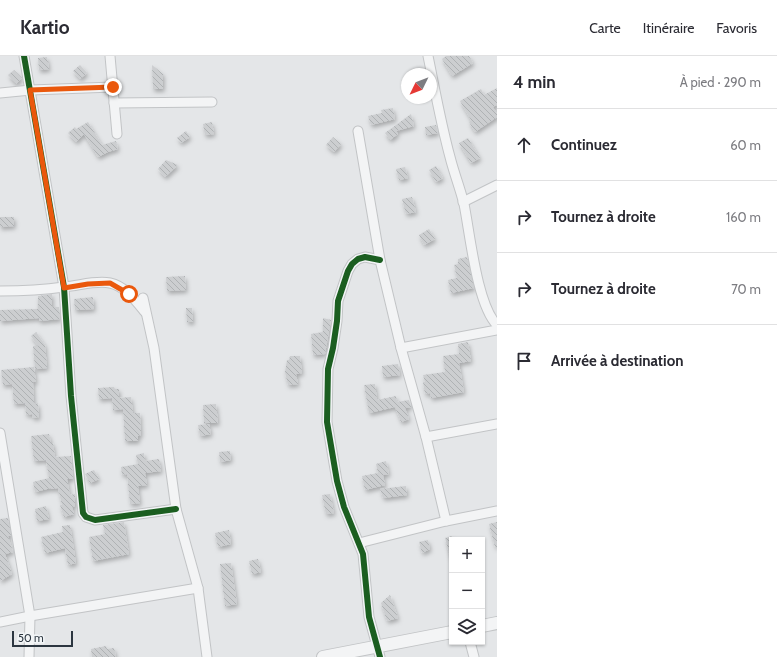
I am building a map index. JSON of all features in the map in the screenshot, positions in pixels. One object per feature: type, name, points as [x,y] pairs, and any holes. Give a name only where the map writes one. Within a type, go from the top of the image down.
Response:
[{"type":"street","points":[[24,56],[64,288],[71,396],[83,513],[86,517],[95,520],[176,509]]},
{"type":"street","points":[[110,56],[117,134]]},
{"type":"street","points":[[428,56],[450,158],[463,202],[480,286],[489,315],[497,325]]},
{"type":"street","points":[[0,93],[30,90],[113,87]]},
{"type":"street","points":[[114,103],[212,102]]},
{"type":"street","points":[[358,131],[380,260],[401,348],[426,437],[446,521]]},
{"type":"street","points":[[463,202],[497,185]]},
{"type":"street","points":[[379,652],[369,618],[363,554],[344,507],[327,422],[328,369],[334,348],[338,321],[338,301],[348,271],[352,264],[358,259],[366,257],[380,260]]},
{"type":"street","points":[[0,290],[18,291],[110,283],[129,294],[146,312]]},
{"type":"street","points":[[143,298],[154,348],[176,509],[198,588],[207,657]]},
{"type":"street","points":[[401,348],[497,330]]},
{"type":"street","points":[[426,437],[497,424]]},
{"type":"street","points":[[0,433],[30,616],[29,657]]},
{"type":"street","points":[[358,543],[446,521],[497,511]]},
{"type":"street","points":[[0,622],[198,588]]},
{"type":"street","points":[[485,625],[497,623]]},
{"type":"street","points":[[323,657],[379,652],[449,633]]},
{"type":"street","points":[[471,645],[474,657]]},
{"type":"building","points":[[446,56],[469,56],[473,63],[452,76],[442,59]]},
{"type":"building","points":[[47,57],[49,69],[39,70],[38,58]]},
{"type":"building","points":[[80,65],[87,73],[80,79],[73,71]]},
{"type":"building","points":[[152,65],[163,74],[163,89],[153,89]]},
{"type":"building","points":[[14,70],[22,78],[16,84],[8,75]]},
{"type":"building","points":[[497,88],[497,105],[493,107],[497,117],[475,132],[469,122],[471,120],[460,101],[481,89],[484,95]]},
{"type":"building","points":[[393,108],[395,119],[371,125],[368,116],[382,113],[381,110]]},
{"type":"building","points":[[411,114],[414,126],[396,131],[398,134],[390,140],[385,133]]},
{"type":"building","points":[[88,122],[102,145],[116,141],[118,149],[98,157],[84,134],[76,142],[68,133],[75,127],[76,129]]},
{"type":"building","points":[[212,122],[214,134],[205,135],[203,124]]},
{"type":"building","points":[[436,125],[438,133],[426,135],[425,127]]},
{"type":"building","points":[[186,131],[190,137],[181,143],[177,138]]},
{"type":"building","points":[[333,137],[341,144],[334,152],[326,145]]},
{"type":"building","points":[[468,138],[480,158],[471,163],[459,143]]},
{"type":"building","points":[[166,160],[178,165],[165,177],[158,169]]},
{"type":"building","points":[[436,166],[443,178],[436,182],[429,170]]},
{"type":"building","points":[[405,167],[408,178],[399,180],[396,169]]},
{"type":"building","points":[[412,197],[416,212],[406,214],[402,199]]},
{"type":"building","points":[[0,217],[14,217],[14,226],[0,227]]},
{"type":"building","points":[[429,229],[435,239],[424,245],[419,235]]},
{"type":"building","points":[[467,257],[474,288],[451,293],[448,280],[457,278],[454,265],[458,264],[458,259]]},
{"type":"building","points":[[185,276],[186,290],[167,291],[166,277]]},
{"type":"building","points":[[52,294],[52,307],[59,307],[60,319],[39,321],[39,318],[0,321],[0,310],[38,309],[38,296]]},
{"type":"building","points":[[93,297],[94,309],[75,310],[74,299]]},
{"type":"building","points":[[186,308],[192,308],[193,322],[187,322]]},
{"type":"building","points":[[323,318],[331,320],[325,354],[313,355],[311,334],[323,332]]},
{"type":"building","points":[[36,332],[45,345],[47,368],[35,369],[33,346],[38,346],[31,336]]},
{"type":"building","points":[[468,342],[471,361],[459,363],[464,392],[431,398],[430,393],[425,394],[423,382],[425,382],[423,375],[445,372],[443,356],[459,354],[458,344]]},
{"type":"building","points":[[290,356],[300,356],[302,373],[296,374],[298,384],[288,385],[285,372],[287,360],[289,360]]},
{"type":"building","points":[[398,364],[400,375],[383,377],[382,366]]},
{"type":"building","points":[[34,367],[36,382],[33,382],[34,404],[38,403],[39,417],[33,418],[32,414],[26,415],[25,403],[14,404],[12,384],[3,385],[1,370]]},
{"type":"building","points":[[375,384],[377,400],[396,396],[397,402],[409,400],[411,407],[405,408],[409,419],[401,422],[395,407],[369,413],[364,385]]},
{"type":"building","points":[[114,387],[115,389],[119,389],[119,398],[131,397],[133,413],[140,413],[141,435],[138,436],[138,441],[125,441],[123,409],[113,410],[112,398],[99,399],[98,388]]},
{"type":"building","points":[[216,404],[218,423],[204,423],[203,405]]},
{"type":"building","points":[[209,424],[211,434],[200,436],[198,425]]},
{"type":"building","points":[[49,434],[51,443],[53,443],[55,457],[71,456],[73,479],[67,479],[70,495],[75,494],[75,506],[72,507],[74,514],[64,517],[60,505],[62,505],[58,488],[35,492],[33,482],[49,478],[46,460],[34,461],[31,436]]},
{"type":"building","points":[[230,451],[231,460],[220,462],[219,452]]},
{"type":"building","points":[[144,453],[145,461],[159,459],[161,471],[145,473],[147,485],[138,486],[140,503],[130,504],[127,474],[122,475],[121,467],[138,464],[136,455]]},
{"type":"building","points":[[386,461],[389,474],[383,475],[385,485],[365,490],[362,476],[378,473],[376,464]]},
{"type":"building","points":[[94,470],[99,479],[90,483],[85,474]]},
{"type":"building","points":[[406,486],[407,495],[383,498],[380,489]]},
{"type":"building","points":[[330,494],[334,513],[326,514],[322,495]]},
{"type":"building","points":[[46,506],[49,519],[37,521],[35,509]]},
{"type":"building","points":[[8,518],[11,536],[8,536],[13,552],[5,554],[12,574],[0,581],[0,519]]},
{"type":"building","points":[[124,522],[129,554],[93,561],[89,537],[105,534],[103,525]]},
{"type":"building","points":[[497,522],[497,547],[495,547],[489,524]]},
{"type":"building","points":[[70,525],[76,563],[68,565],[65,548],[45,553],[41,537],[63,532],[62,526]]},
{"type":"building","points":[[229,530],[231,544],[218,547],[215,533]]},
{"type":"building","points":[[452,536],[449,537],[449,553],[445,538]]},
{"type":"building","points":[[428,540],[430,549],[422,553],[419,542]]},
{"type":"building","points":[[258,559],[261,572],[252,574],[249,561]]},
{"type":"building","points":[[231,563],[237,604],[225,606],[220,564]]},
{"type":"building","points":[[390,595],[398,618],[387,621],[381,603]]},
{"type":"building","points":[[106,646],[107,649],[114,648],[116,657],[92,657],[91,649]]},
{"type":"cycle path","points":[[24,56],[64,287],[71,396],[83,513],[86,517],[95,520],[176,509]]},
{"type":"cycle path","points":[[380,260],[365,257],[358,259],[352,264],[348,271],[338,301],[337,321],[328,369],[327,422],[337,481],[344,507],[363,554],[369,617],[380,657]]},
{"type":"route","points":[[113,87],[30,90],[64,288],[88,284],[110,283],[129,294]]}]
